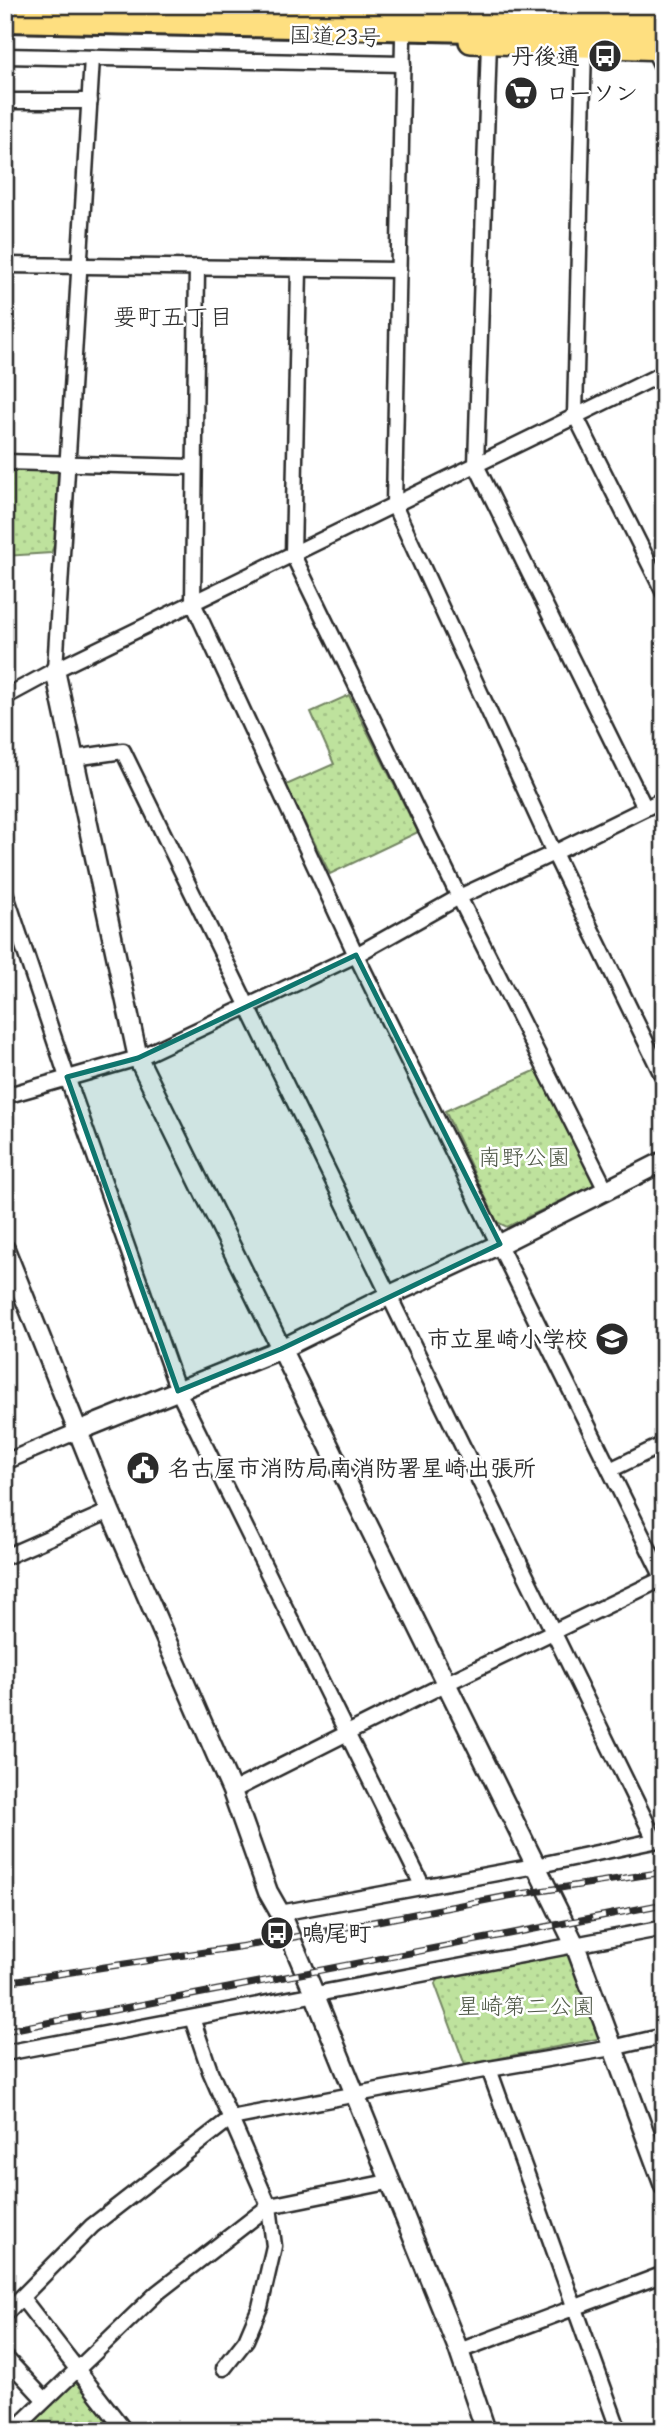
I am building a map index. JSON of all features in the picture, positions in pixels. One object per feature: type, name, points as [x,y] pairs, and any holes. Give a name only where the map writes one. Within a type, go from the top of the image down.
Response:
[{"type":"highway","points":[[191,5],[664,13]]},
{"type":"highway","name":"国道23号","points":[[251,5],[344,8],[632,8],[664,13]]},
{"type":"highway","points":[[5,19],[660,43]]},
{"type":"highway","name":"国道23号","points":[[5,29],[584,45],[660,43]]},
{"type":"street","points":[[403,38],[394,505],[554,853],[664,1079]]},
{"type":"street","points":[[489,41],[476,465],[645,808]]},
{"type":"street","points":[[660,43],[664,71]]},
{"type":"street","points":[[584,45],[575,415],[664,593]]},
{"type":"street","points":[[5,56],[403,64]]},
{"type":"street","points":[[92,58],[55,670],[138,1058],[575,1945],[664,2186]]},
{"type":"street","points":[[5,101],[90,101]]},
{"type":"street","points":[[5,265],[399,270]]},
{"type":"street","points":[[197,267],[193,603],[356,955],[664,1579],[445,1684],[232,1791]]},
{"type":"street","points":[[299,269],[293,555],[459,897],[606,1190]]},
{"type":"street","points":[[5,697],[55,670],[664,373]]},
{"type":"street","points":[[5,462],[194,467]]},
{"type":"street","points":[[74,758],[123,751],[552,1632],[660,1839],[535,1866],[280,1913]]},
{"type":"street","points":[[5,1096],[138,1058],[356,955],[459,897],[664,799]]},
{"type":"street","points":[[5,892],[178,1391],[423,1887]]},
{"type":"street","points":[[5,1462],[281,1349],[500,1244],[664,1161]]},
{"type":"street","points":[[5,1249],[110,1511],[232,1791],[268,1892],[280,1913],[314,1993],[388,2182],[459,2351],[486,2431]]},
{"type":"street","points":[[610,1470],[664,1444]]},
{"type":"street","points":[[5,1557],[110,1511]]},
{"type":"street","points":[[5,2053],[664,1928]]},
{"type":"street","points":[[192,2018],[210,2071],[269,2206],[274,2246],[260,2307],[246,2340],[224,2368]]},
{"type":"street","points":[[5,2314],[92,2226],[231,2118],[612,2048],[664,2036]]},
{"type":"street","points":[[489,2069],[619,2431]]},
{"type":"street","points":[[13,2431],[157,2293],[269,2206],[388,2182]]},
{"type":"street","points":[[459,2351],[664,2274]]},
{"type":"street","points":[[22,2298],[125,2431]]},
{"type":"street","points":[[5,2357],[44,2399]]},
{"type":"highlighted area","points":[[356,955],[500,1244],[281,1349],[178,1391],[67,1077],[138,1058]]},
{"type":"green space","points":[[5,468],[58,468],[55,543],[51,553],[5,556]]},
{"type":"green space","points":[[349,695],[418,832],[330,874],[286,785],[334,764],[311,712]]},
{"type":"green space","name":"南野公園","points":[[539,1069],[596,1184],[507,1227],[497,1222],[445,1111]]},
{"type":"green space","name":"星崎第二公園","points":[[564,1953],[570,1957],[602,2038],[465,2065],[435,1984],[442,1975]]},
{"type":"green space","points":[[79,2378],[120,2431],[23,2431]]},
{"type":"railway","points":[[5,1982],[258,1944],[508,1896],[664,1872]]},
{"type":"railway","points":[[5,2031],[664,1904]]},
{"type":"place","name":"丹後通","points":[[605,56]]},
{"type":"place","name":"ローソン","points":[[521,93]]},
{"type":"place","name":"市立星崎小学校","points":[[612,1339]]},
{"type":"place","name":"名古屋市消防局南消防署星崎出張所","points":[[143,1468]]},
{"type":"place","name":"鳴尾町","points":[[277,1933]]},
{"type":"district","name":"要町五丁目","points":[[173,317]]}]
